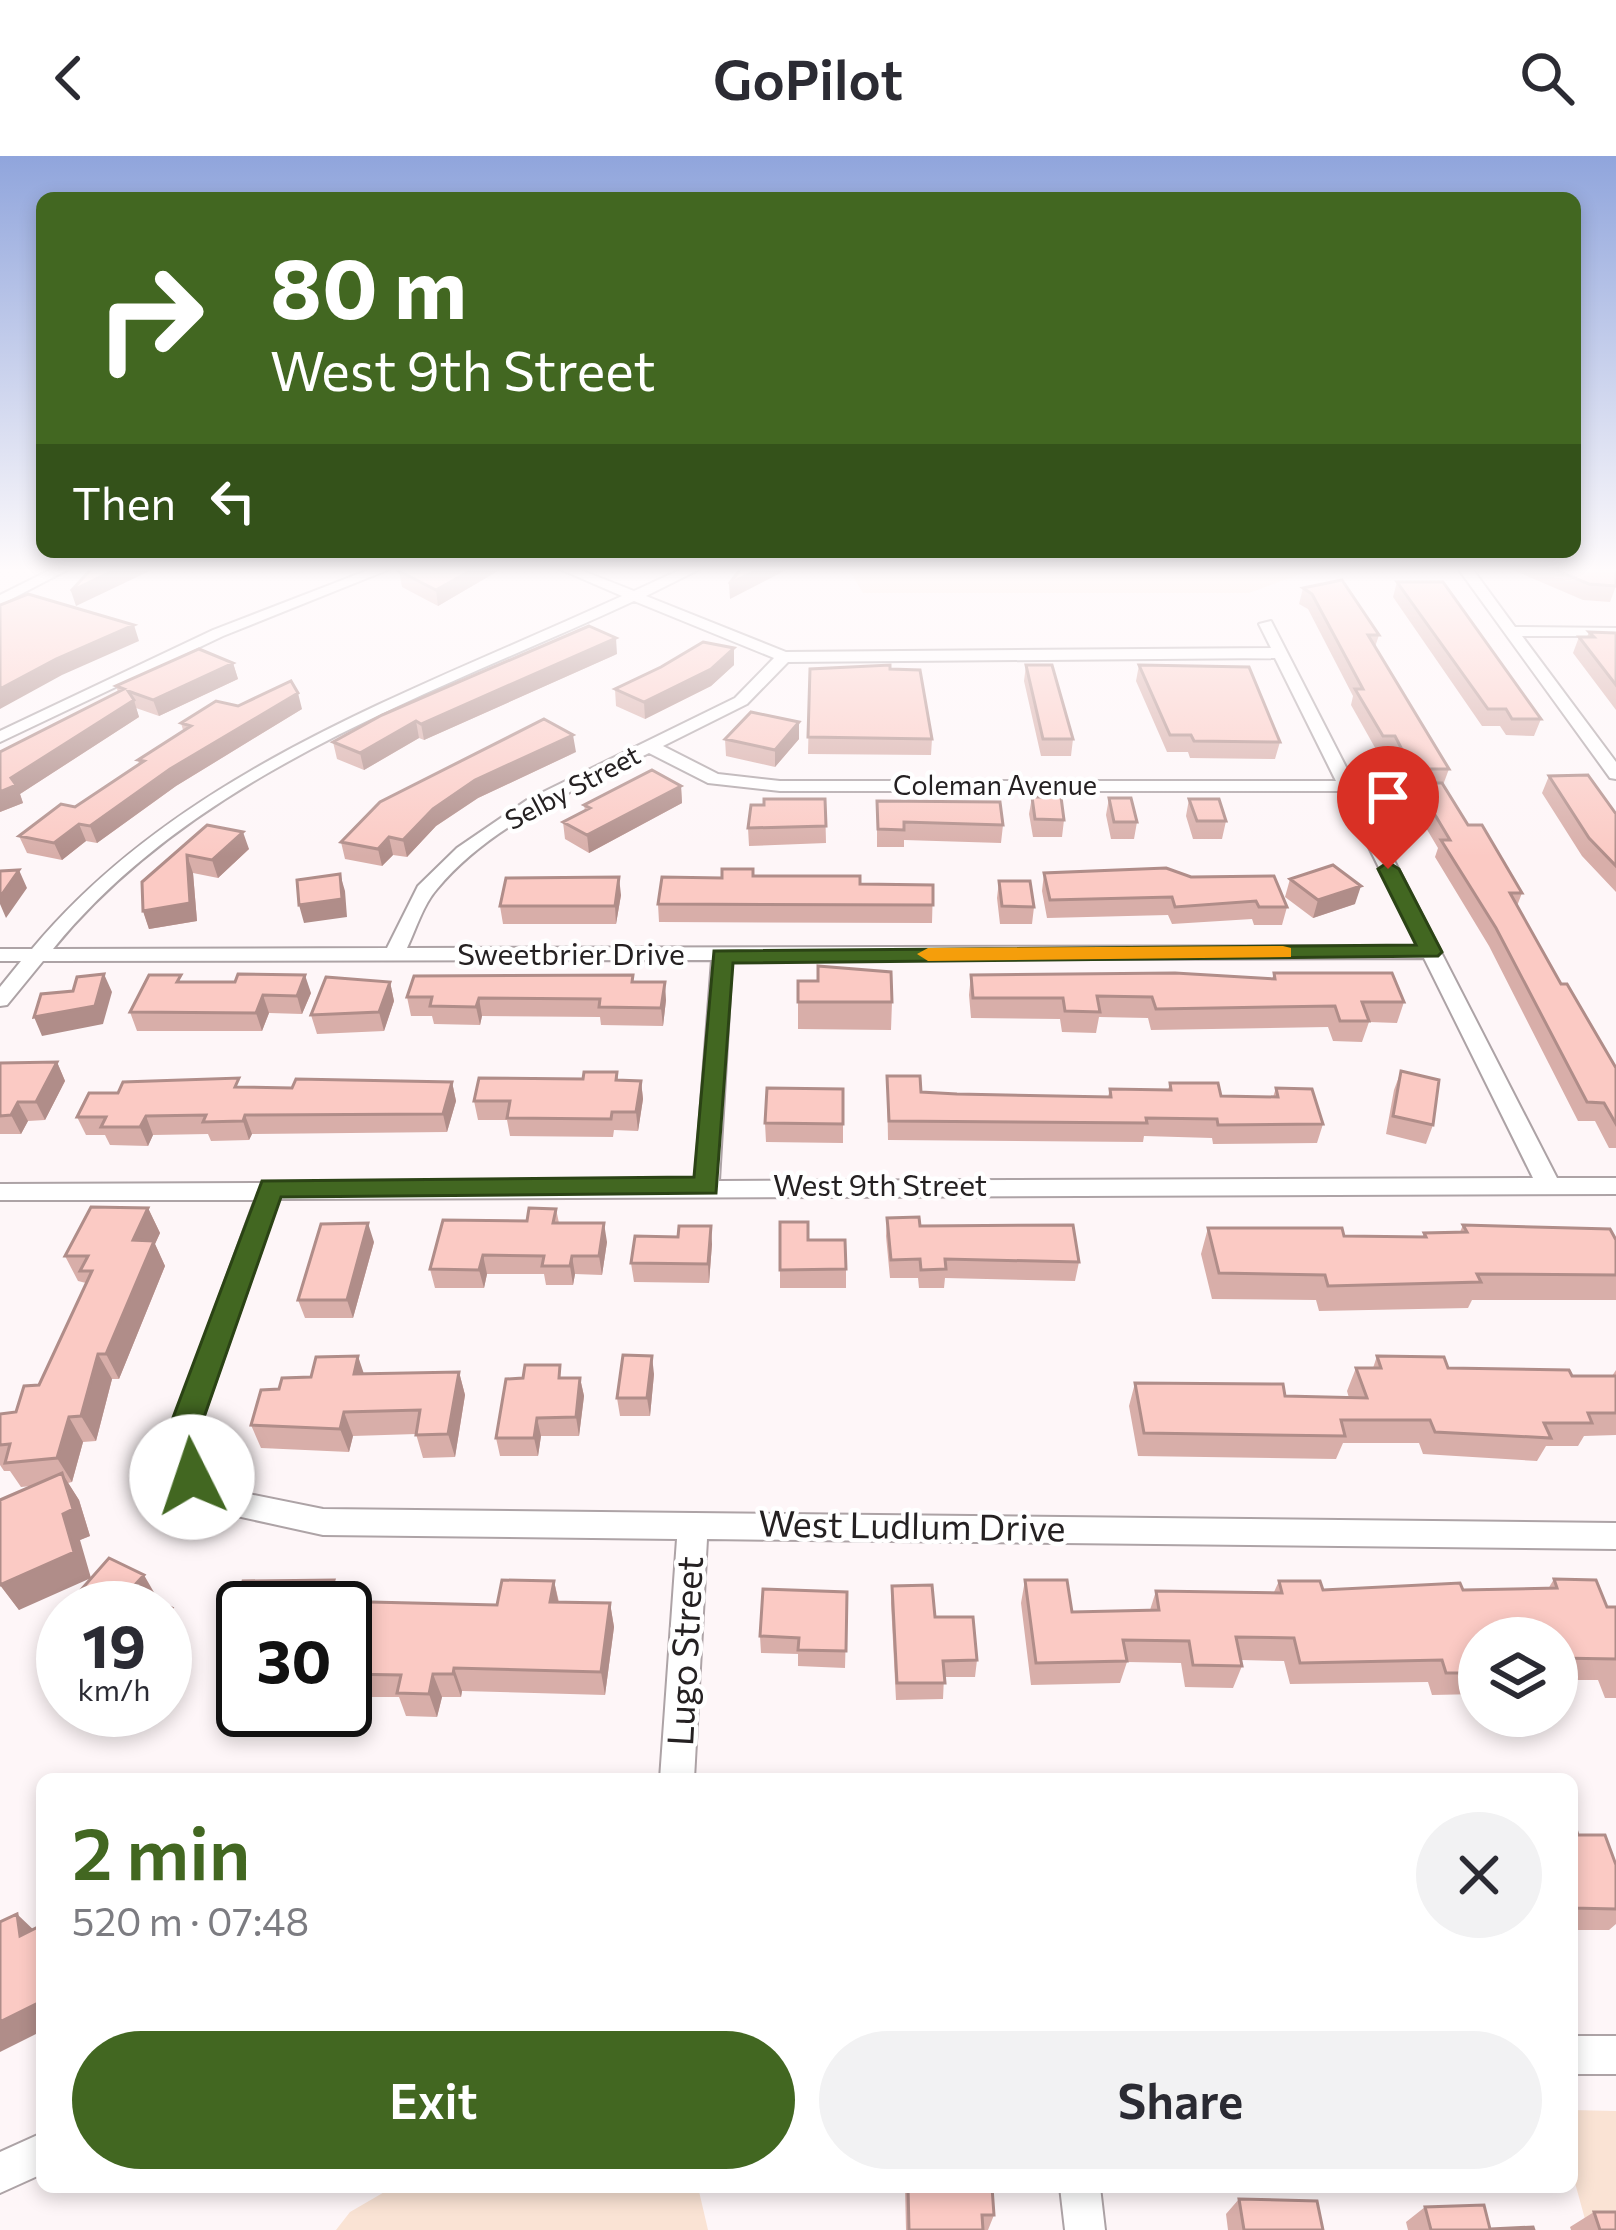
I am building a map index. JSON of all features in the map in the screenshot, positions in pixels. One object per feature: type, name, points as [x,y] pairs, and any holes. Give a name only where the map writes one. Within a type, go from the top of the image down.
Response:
[{"type":"street","points":[[0,737],[153,664]]},
{"type":"street","points":[[0,1000],[32,955],[132,859],[274,759],[347,720],[476,664]]},
{"type":"street","name":"Selby Street","points":[[395,953],[424,890],[464,852],[533,804],[741,701],[777,664]]},
{"type":"street","points":[[1285,664],[1549,1186]]},
{"type":"street","points":[[1537,664],[1606,748],[1616,774]]},
{"type":"street","name":"Coleman Avenue","points":[[651,747],[714,779],[780,786],[1346,786]]},
{"type":"street","name":"Sweetbrier Drive","points":[[0,955],[1430,952]]},
{"type":"street","points":[[707,1186],[722,956]]},
{"type":"street","name":"West 9th Street","points":[[0,1192],[271,1187],[1616,1186]]},
{"type":"street","name":"West Ludlum Drive","points":[[271,1187],[187,1423],[192,1477],[209,1499],[323,1522],[1616,1536]]},
{"type":"street","name":"Lugo Street","points":[[677,1773],[693,1523]]},
{"type":"street","points":[[1578,2055],[1616,2055]]},
{"type":"street","points":[[0,2173],[36,2156]]},
{"type":"street","points":[[1081,2193],[1085,2230]]},
{"type":"shaded area","points":[[1578,2110],[1616,2111],[1616,2230],[1588,2230],[1578,2193]]},
{"type":"shaded area","points":[[383,2193],[699,2193],[708,2230],[336,2230],[350,2212]]},
{"type":"building","points":[[0,664],[47,664],[0,689]]},
{"type":"building","points":[[166,664],[231,664],[153,700],[128,691],[134,700],[11,778],[16,785],[0,792],[0,752],[124,689],[116,686]]},
{"type":"building","points":[[501,664],[558,664],[421,724],[416,721],[360,753],[333,742],[382,715]]},
{"type":"building","points":[[717,664],[644,702],[615,689],[661,667]]},
{"type":"building","points":[[1349,664],[1385,664],[1449,769],[1412,769],[1395,736],[1383,736],[1355,689],[1363,689]]},
{"type":"building","points":[[1456,664],[1502,664],[1541,719],[1512,719],[1506,709],[1488,709]]},
{"type":"building","points":[[1600,664],[1616,664],[1616,685]]},
{"type":"building","points":[[890,665],[890,669],[920,670],[932,739],[808,737],[810,669]]},
{"type":"building","points":[[1026,665],[1052,665],[1073,739],[1043,739]]},
{"type":"building","points":[[1139,665],[1249,667],[1280,742],[1194,741],[1191,735],[1170,735]]},
{"type":"building","points":[[291,681],[298,693],[170,769],[90,826],[79,824],[54,843],[19,836],[61,804],[75,807],[144,761],[138,760],[191,726],[181,723],[216,701],[238,706]]},
{"type":"building","points":[[751,712],[799,722],[775,750],[725,739]]},
{"type":"building","points":[[544,719],[573,735],[475,780],[433,809],[403,840],[389,837],[378,849],[341,842],[380,802]]},
{"type":"building","points":[[652,770],[681,786],[587,835],[563,822],[590,808],[584,805]]},
{"type":"building","points":[[1588,775],[1616,814],[1616,866],[1589,838],[1549,776]]},
{"type":"building","points":[[1416,783],[1442,783],[1468,825],[1482,825],[1522,893],[1510,893],[1616,1068],[1616,1124],[1604,1103],[1587,1102],[1496,928],[1441,840],[1450,840]]},
{"type":"building","points":[[1032,797],[1061,797],[1064,820],[1035,819]]},
{"type":"building","points":[[1109,798],[1131,798],[1137,822],[1114,822]]},
{"type":"building","points":[[764,799],[825,799],[826,826],[748,828],[751,805],[764,805]]},
{"type":"building","points":[[1189,799],[1219,799],[1226,821],[1197,821]]},
{"type":"building","points":[[877,801],[1000,802],[1003,825],[904,822],[904,830],[878,829]]},
{"type":"building","points":[[207,825],[243,832],[212,860],[187,855],[190,903],[143,911],[142,882]]},
{"type":"building","points":[[1333,865],[1361,886],[1318,900],[1290,879]]},
{"type":"building","points":[[1166,868],[1191,877],[1274,876],[1287,907],[1259,907],[1256,901],[1175,907],[1172,897],[1050,900],[1044,873]]},
{"type":"building","points":[[722,869],[753,869],[753,876],[860,876],[860,884],[933,885],[933,905],[658,904],[662,877],[722,878]]},
{"type":"building","points":[[19,870],[0,897],[0,871]]},
{"type":"building","points":[[340,874],[342,899],[299,905],[297,880]]},
{"type":"building","points":[[619,877],[615,906],[500,906],[506,878]]},
{"type":"building","points":[[999,881],[1030,881],[1034,907],[1002,906]]},
{"type":"building","points":[[818,966],[891,972],[892,1002],[798,1002],[798,981],[818,981]]},
{"type":"building","points":[[1175,973],[1275,979],[1274,973],[1392,973],[1404,1002],[1362,1002],[1369,1021],[1340,1021],[1335,1006],[1156,1009],[1152,997],[1097,996],[1100,1012],[1065,1011],[1063,998],[973,998],[971,975]]},
{"type":"building","points":[[104,974],[95,1006],[34,1017],[41,994],[73,991],[77,977]]},
{"type":"building","points":[[238,974],[305,975],[297,996],[263,995],[256,1013],[130,1012],[149,975],[181,975],[177,982],[235,982]]},
{"type":"building","points":[[633,975],[632,982],[665,982],[661,1008],[599,1007],[600,999],[479,998],[476,1007],[430,1006],[432,997],[407,997],[414,976]]},
{"type":"building","points":[[326,977],[390,982],[379,1012],[311,1015]]},
{"type":"building","points":[[57,1062],[36,1102],[18,1102],[11,1115],[0,1116],[0,1063]]},
{"type":"building","points":[[1401,1071],[1439,1080],[1433,1125],[1393,1116]]},
{"type":"building","points":[[584,1072],[617,1072],[616,1080],[641,1081],[636,1112],[612,1112],[611,1119],[507,1118],[510,1101],[474,1101],[479,1078],[583,1079]]},
{"type":"building","points":[[887,1076],[920,1076],[921,1092],[957,1094],[1111,1097],[1110,1089],[1171,1090],[1170,1083],[1218,1083],[1221,1096],[1278,1097],[1276,1088],[1312,1089],[1323,1124],[1218,1125],[1217,1119],[1146,1118],[1147,1123],[889,1121]]},
{"type":"building","points":[[239,1078],[235,1087],[292,1088],[296,1079],[452,1082],[443,1114],[245,1115],[243,1121],[203,1122],[206,1115],[146,1116],[140,1127],[101,1127],[106,1117],[77,1117],[89,1093],[118,1093],[123,1082]]},
{"type":"building","points":[[767,1088],[843,1089],[843,1124],[765,1123]]},
{"type":"building","points":[[91,1207],[148,1208],[133,1240],[154,1241],[106,1354],[98,1354],[81,1416],[69,1417],[57,1458],[5,1463],[10,1444],[0,1445],[0,1414],[16,1412],[24,1386],[39,1385],[92,1271],[80,1271],[88,1256],[65,1256]]},
{"type":"building","points":[[529,1208],[556,1209],[553,1223],[604,1223],[599,1256],[572,1256],[570,1266],[542,1266],[544,1256],[483,1255],[479,1270],[430,1269],[443,1220],[527,1221]]},
{"type":"building","points":[[919,1217],[920,1226],[1073,1225],[1079,1262],[945,1259],[946,1269],[921,1270],[920,1259],[891,1260],[887,1218]]},
{"type":"building","points":[[780,1222],[808,1222],[808,1240],[845,1240],[846,1269],[780,1270]]},
{"type":"building","points":[[368,1223],[347,1300],[298,1300],[321,1224]]},
{"type":"building","points":[[1463,1225],[1610,1229],[1616,1240],[1616,1275],[1477,1274],[1481,1282],[1328,1286],[1325,1275],[1219,1273],[1208,1228],[1342,1228],[1344,1236],[1426,1237],[1424,1233],[1467,1232]]},
{"type":"building","points":[[679,1226],[711,1226],[708,1264],[631,1263],[635,1236],[678,1237]]},
{"type":"building","points":[[623,1355],[652,1356],[647,1398],[617,1398]]},
{"type":"building","points":[[358,1356],[354,1374],[459,1372],[448,1434],[416,1435],[420,1410],[344,1412],[340,1429],[251,1425],[261,1390],[279,1389],[282,1378],[311,1377],[316,1357]]},
{"type":"building","points":[[1377,1356],[1444,1357],[1448,1368],[1569,1370],[1572,1376],[1616,1376],[1616,1413],[1588,1413],[1592,1423],[1544,1423],[1551,1438],[1435,1432],[1430,1420],[1341,1420],[1345,1436],[1144,1433],[1135,1383],[1283,1384],[1285,1396],[1367,1398],[1356,1368],[1381,1368]]},
{"type":"building","points":[[525,1365],[560,1365],[559,1378],[580,1378],[576,1417],[537,1418],[534,1438],[496,1438],[506,1379],[523,1378]]},
{"type":"building","points":[[62,1473],[73,1509],[63,1514],[74,1552],[0,1585],[0,1500]]},
{"type":"building","points":[[109,1558],[144,1575],[138,1581],[89,1581]]},
{"type":"building","points":[[1554,1579],[1596,1580],[1607,1607],[1616,1607],[1616,1659],[1578,1658],[1578,1617],[1458,1617],[1458,1673],[1446,1673],[1442,1660],[1300,1663],[1294,1638],[1236,1637],[1242,1666],[1193,1665],[1189,1641],[1123,1640],[1127,1661],[1036,1663],[1025,1580],[1067,1580],[1072,1612],[1159,1610],[1156,1591],[1282,1593],[1279,1581],[1320,1581],[1323,1590],[1460,1583],[1463,1590],[1557,1588]]},
{"type":"building","points":[[502,1580],[554,1581],[550,1602],[610,1603],[601,1672],[454,1668],[453,1674],[433,1674],[429,1694],[397,1693],[401,1675],[372,1674],[372,1602],[497,1605]]},
{"type":"building","points":[[932,1585],[935,1617],[973,1617],[977,1660],[943,1661],[945,1683],[897,1683],[892,1586]]},
{"type":"building","points":[[763,1589],[847,1592],[846,1651],[798,1650],[799,1638],[760,1636]]},
{"type":"building","points":[[1578,1835],[1605,1835],[1616,1865],[1616,1909],[1578,1908]]},
{"type":"building","points":[[17,1914],[20,1936],[36,1928],[36,2004],[0,2022],[0,1922]]},
{"type":"building","points":[[908,2193],[992,2193],[994,2215],[982,2215],[983,2230],[909,2230]]},
{"type":"building","points":[[1239,2199],[1317,2201],[1323,2230],[1244,2230]]},
{"type":"building","points":[[1484,2205],[1490,2229],[1534,2230],[1431,2230],[1425,2207]]},
{"type":"building","points":[[1594,2212],[1616,2212],[1616,2230],[1600,2230]]},
{"type":"slow traffic","points":[[928,954],[1283,953]]},
{"type":"route","points":[[192,1477],[187,1423],[271,1187],[707,1186],[722,956],[1430,952],[1388,869]]}]
